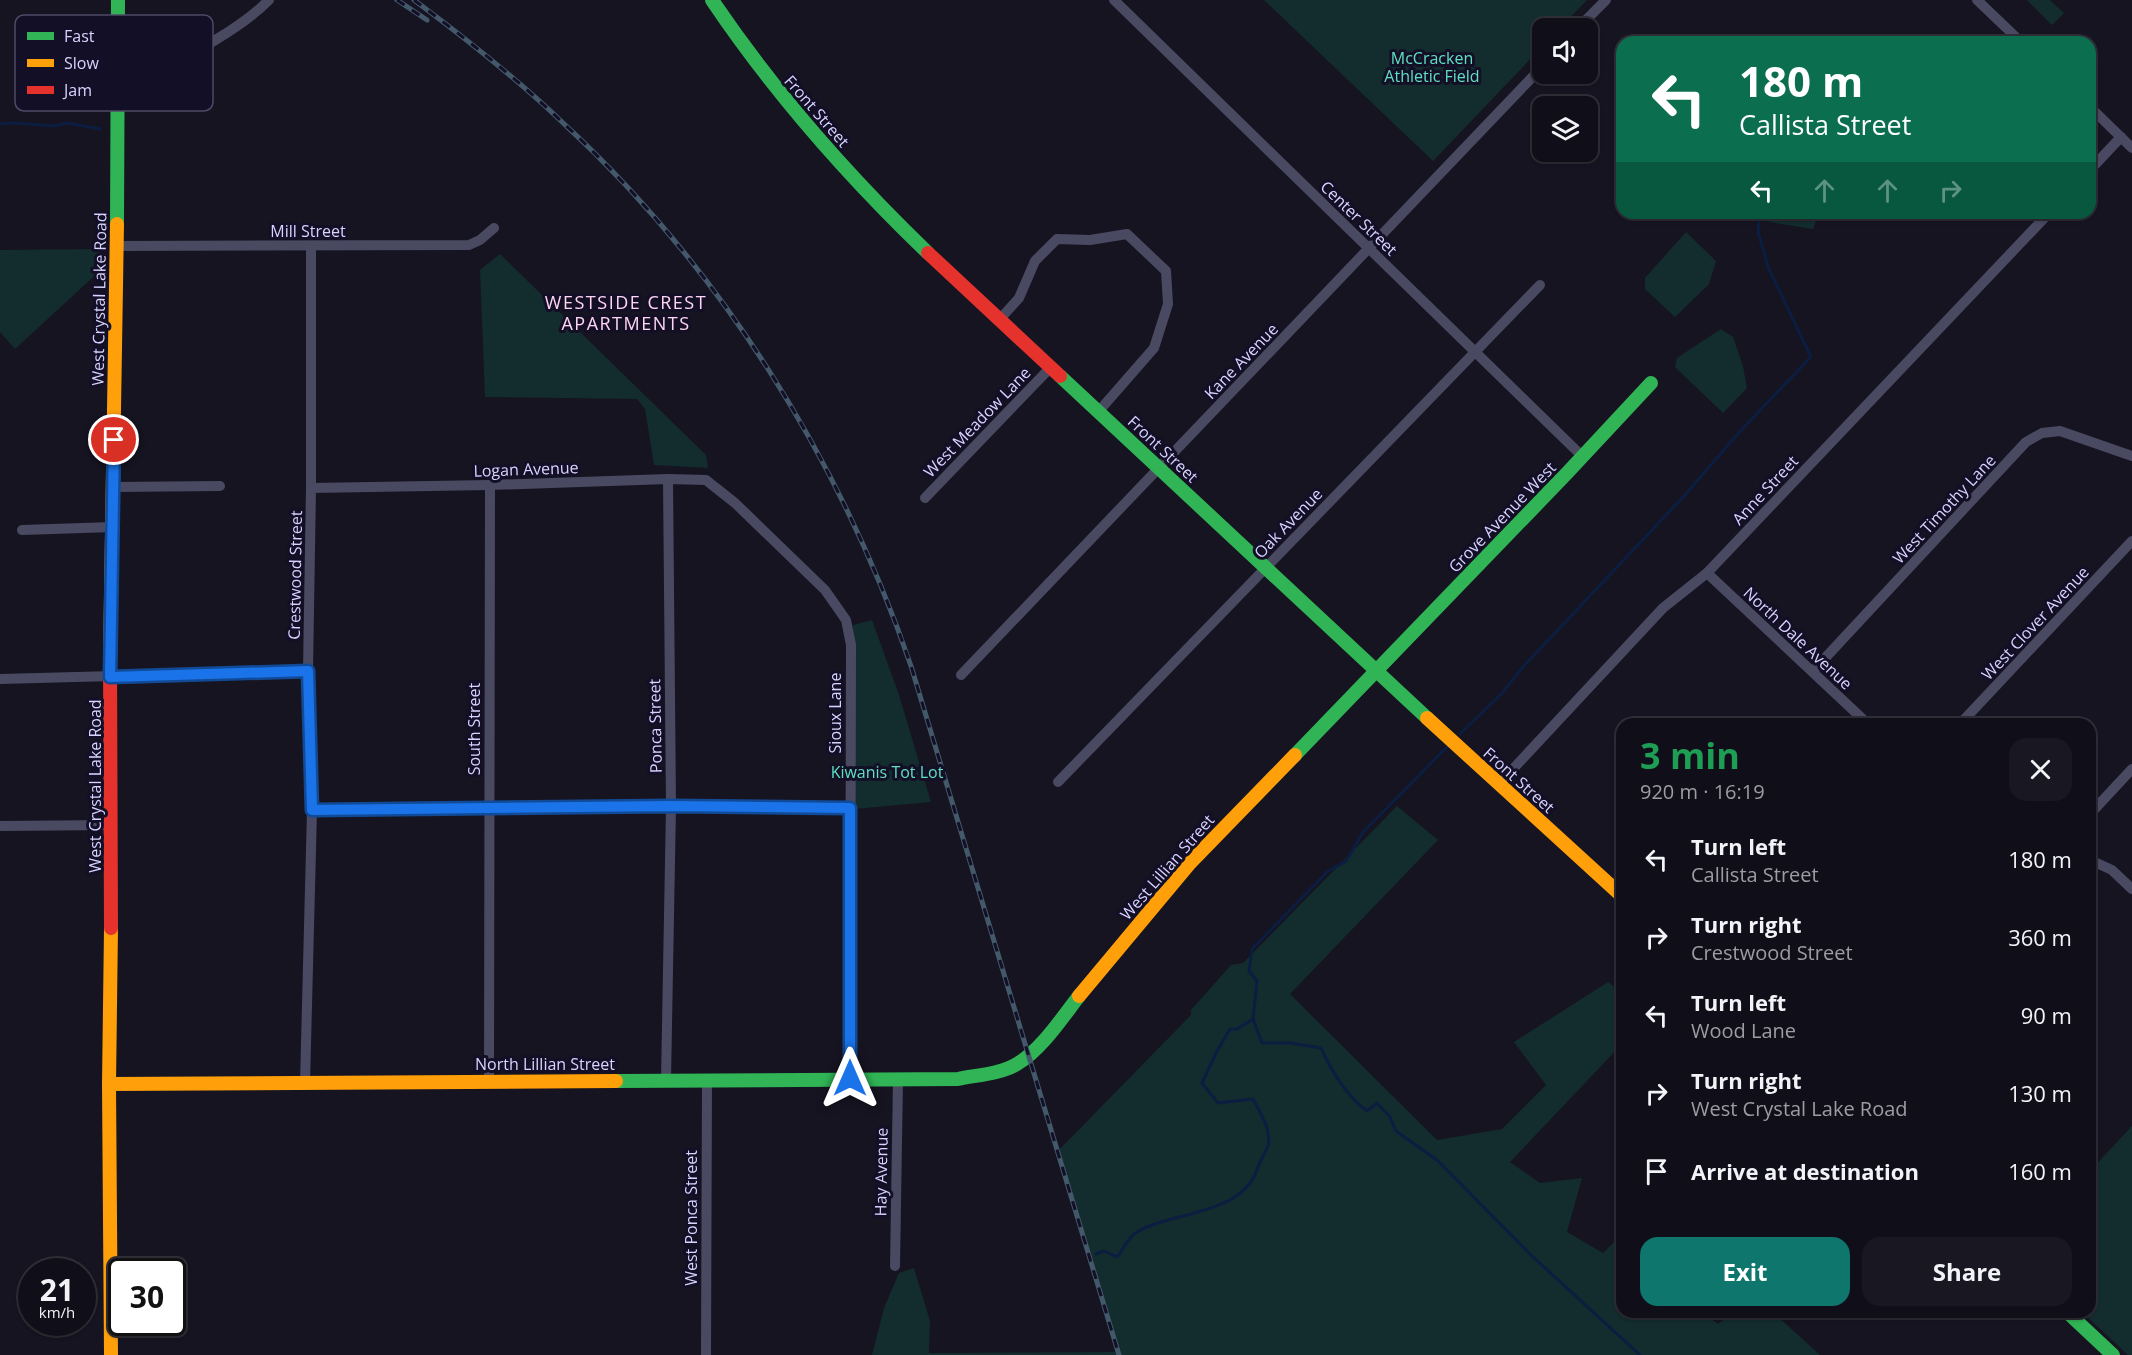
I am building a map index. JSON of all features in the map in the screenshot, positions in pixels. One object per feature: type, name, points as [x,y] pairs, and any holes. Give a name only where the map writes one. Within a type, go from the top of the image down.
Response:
[{"type":"street","name":"West Crystal Lake Road","points":[[118,0],[118,15]]},
{"type":"street","points":[[213,40],[231,31],[269,0]]},
{"type":"street","name":"Front Street","points":[[712,0],[760,70],[865,189],[926,251],[1376,672],[1616,891]]},
{"type":"street","name":"Center Street","points":[[1114,0],[1583,457]]},
{"type":"street","points":[[1588,18],[1605,0]]},
{"type":"street","points":[[1977,0],[2015,36]]},
{"type":"street","name":"Kane Avenue","points":[[961,675],[1532,77]]},
{"type":"street","name":"West Crystal Lake Road","points":[[111,1355],[110,677],[119,111]]},
{"type":"street","points":[[2096,113],[2132,148]]},
{"type":"street","points":[[2096,164],[2121,137]]},
{"type":"street","name":"Anne Street","points":[[1499,784],[1663,608],[1707,573],[2043,219]]},
{"type":"street","name":"Mill Street","points":[[116,246],[469,245],[480,240],[494,228]]},
{"type":"street","points":[[1000,319],[1019,298],[1035,261],[1057,239],[1090,240],[1127,234],[1166,271],[1168,304],[1154,348],[1099,411]]},
{"type":"street","name":"Crestwood Street","points":[[305,1083],[312,810],[308,671],[311,247]]},
{"type":"street","name":"Oak Avenue","points":[[1058,783],[1540,285]]},
{"type":"street","name":"West Meadow Lane","points":[[925,498],[1051,368]]},
{"type":"street","name":"Grove Avenue West","points":[[1376,672],[1651,383]]},
{"type":"street","name":"West Timothy Lane","points":[[1813,671],[2026,442],[2042,433],[2060,431],[2128,454]]},
{"type":"street","points":[[2128,454],[2132,444]]},
{"type":"street","name":"Ponca Street","points":[[666,1080],[671,806],[668,479]]},
{"type":"street","name":"Logan Avenue","points":[[311,488],[706,480],[735,503]]},
{"type":"street","name":"South Street","points":[[489,1081],[490,485]]},
{"type":"street","points":[[114,487],[220,486]]},
{"type":"street","name":"Sioux Lane","points":[[735,503],[825,590],[846,620],[851,645],[850,1078]]},
{"type":"street","points":[[22,530],[113,527]]},
{"type":"street","name":"West Clover Avenue","points":[[1966,718],[2132,541]]},
{"type":"street","name":"North Dale Avenue","points":[[1707,573],[1862,718]]},
{"type":"street","points":[[0,679],[308,671]]},
{"type":"street","name":"West Lillian Street","points":[[981,1076],[1016,1065],[1030,1054],[1057,1025],[1190,863],[1376,672]]},
{"type":"street","points":[[2096,808],[2132,769]]},
{"type":"street","points":[[312,810],[671,806],[850,808]]},
{"type":"street","points":[[0,826],[112,825]]},
{"type":"street","points":[[2096,863],[2112,870],[2132,889]]},
{"type":"street","name":"North Lillian Street","points":[[109,1084],[666,1080],[707,1082],[850,1078],[958,1079],[981,1076]]},
{"type":"street","name":"Hay Avenue","points":[[895,1266],[898,1079]]},
{"type":"street","name":"West Ponca Street","points":[[706,1355],[707,1082]]},
{"type":"street","points":[[2073,1318],[2113,1355]]},
{"type":"green space","name":"McCracken Athletic Field","points":[[1264,0],[1587,0],[1570,18],[1532,18],[1532,57],[1433,161]]},
{"type":"green space","points":[[2027,0],[2050,0],[2064,13],[2052,25]]},
{"type":"green space","points":[[1769,219],[1817,219],[1813,229],[1769,222]]},
{"type":"green space","points":[[1686,232],[1716,261],[1709,284],[1675,317],[1645,289],[1645,278]]},
{"type":"green space","points":[[101,249],[102,269],[15,349],[0,332],[0,250]]},
{"type":"green space","points":[[500,254],[706,455],[708,468],[654,465],[645,409],[637,399],[485,397],[480,270]]},
{"type":"green space","points":[[1721,329],[1733,337],[1743,366],[1747,388],[1723,413],[1675,367],[1677,358]]},
{"type":"green space","name":"Kiwanis Tot Lot","points":[[872,620],[899,695],[931,802],[854,809],[853,625]]},
{"type":"green space","points":[[1397,806],[1438,840],[1290,994],[1437,1140],[1502,1129],[1546,1085],[1514,1042],[1608,982],[1616,988],[1616,1050],[1510,1162],[1540,1183],[1582,1178],[1567,1232],[1603,1253],[1616,1240],[1616,1318],[1710,1318],[1718,1324],[1726,1318],[1779,1318],[1820,1355],[872,1355],[884,1308],[899,1273],[914,1268],[930,1321],[929,1353],[1118,1352],[1058,1151],[1191,1015],[1191,1010],[1231,965],[1243,963]]},
{"type":"green space","points":[[2132,1126],[2132,1355],[2128,1355],[2088,1318],[2096,1318],[2096,1165]]},
{"type":"waterway","points":[[0,124],[54,126],[67,123],[100,129]]},
{"type":"waterway","points":[[1460,734],[1502,693],[1522,668],[1811,357],[1768,267],[1758,232],[1759,219]]},
{"type":"waterway","points":[[1096,1254],[1104,1251],[1117,1257],[1137,1232],[1152,1225],[1223,1203],[1238,1195],[1250,1183],[1268,1146],[1267,1128],[1262,1116],[1253,1099],[1218,1103],[1202,1083],[1230,1029],[1237,1029],[1253,1019],[1257,981],[1249,971],[1252,949],[1327,872],[1346,861],[1363,832],[1447,747]]},
{"type":"waterway","points":[[1253,1019],[1262,1043],[1291,1043],[1321,1048],[1340,1082],[1359,1105],[1367,1111],[1377,1103],[1390,1117],[1396,1131],[1437,1160],[1532,1256],[1640,1355]]},
{"type":"railway","points":[[397,0],[427,20]]},
{"type":"railway","points":[[414,0],[526,89],[619,178],[673,239],[724,304],[770,372],[812,442],[849,515],[882,590],[911,666],[1119,1355]]},
{"type":"traffic: fast","points":[[118,0],[118,15]]},
{"type":"traffic: fast","points":[[712,0],[761,68],[813,132],[869,194],[928,253]]},
{"type":"traffic: fast","points":[[117,224],[118,111]]},
{"type":"traffic: fast","points":[[1060,376],[1427,718]]},
{"type":"traffic: fast","points":[[1295,755],[1651,383]]},
{"type":"traffic: fast","points":[[616,1081],[958,1079],[988,1074],[1003,1070],[1026,1058],[1051,1033],[1079,996]]},
{"type":"traffic: fast","points":[[2073,1318],[2113,1355]]},
{"type":"traffic: slow","points":[[110,658],[117,224]]},
{"type":"traffic: slow","points":[[1427,718],[1616,891]]},
{"type":"traffic: slow","points":[[1079,996],[1190,863],[1295,755]]},
{"type":"traffic: slow","points":[[111,928],[109,1084],[111,1355]]},
{"type":"traffic: slow","points":[[109,1084],[616,1081]]},
{"type":"traffic: jam","points":[[928,253],[1060,376]]},
{"type":"traffic: jam","points":[[110,658],[111,928]]},
{"type":"district","name":"WESTSIDE CREST APARTMENTS","points":[[626,313]]},
{"type":"route","points":[[114,440],[110,677],[308,671],[312,810],[671,806],[850,808],[850,1078]]}]
